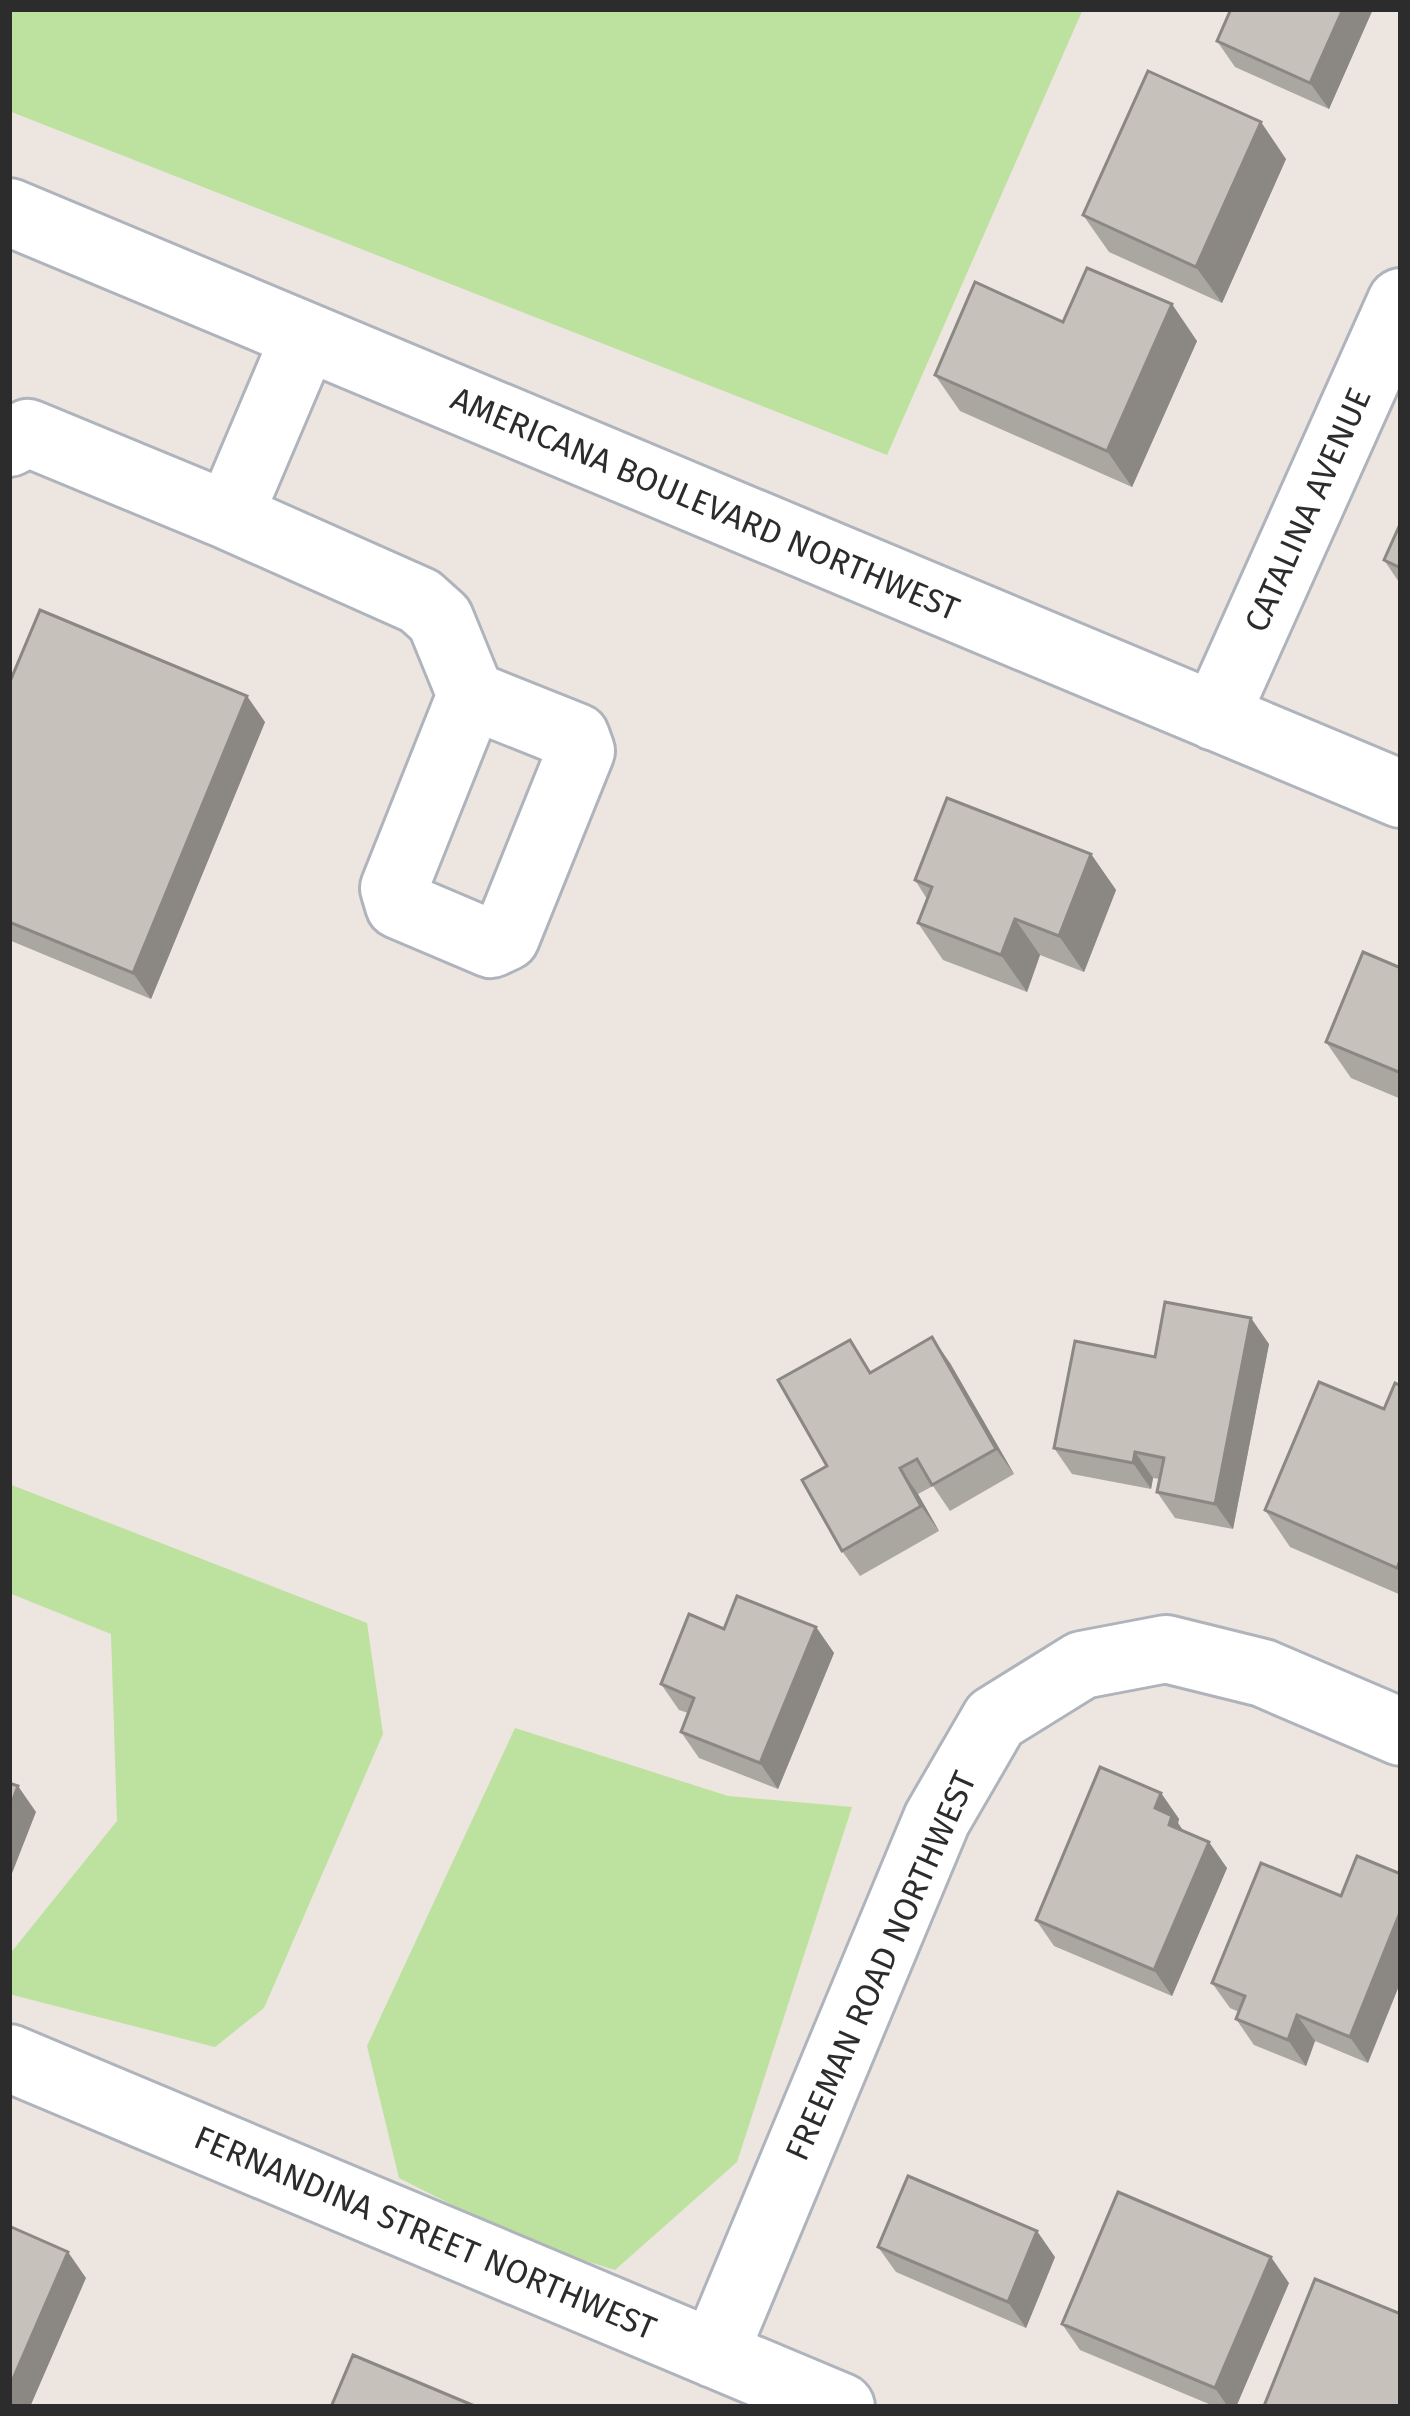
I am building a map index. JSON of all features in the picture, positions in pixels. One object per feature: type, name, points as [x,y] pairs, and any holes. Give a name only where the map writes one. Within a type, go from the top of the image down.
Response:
[{"type":"street","name":"AMERICANA BOULEVARD NORTHWEST","points":[[9,212],[1401,794]]},
{"type":"street","name":"CATALINA AVENUE","points":[[1215,717],[1401,302]]},
{"type":"street","points":[[229,516],[305,337]]},
{"type":"street","points":[[9,442],[28,434],[420,601],[440,619],[471,694]]},
{"type":"street","name":"FREEMAN ROAD NORTHWEST","points":[[714,2354],[938,1820],[994,1719],[1082,1665],[1166,1648],[1263,1673],[1401,1732]]},
{"type":"street","name":"FERNANDINA STREET NORTHWEST","points":[[9,2058],[841,2407]]},
{"type":"green space","points":[[9,9],[1083,9],[887,455],[9,111]]},
{"type":"green space","points":[[9,1484],[367,1623],[383,1734],[264,2008],[215,2047],[9,1994],[9,1955],[117,1821],[111,1634],[9,1593]]},
{"type":"green space","points":[[515,1728],[728,1796],[852,1807],[737,2162],[615,2270],[528,2243],[399,2178],[367,2046]]},
{"type":"building","points":[[1231,9],[1343,9],[1310,83],[1217,41]]},
{"type":"building","points":[[1148,71],[1261,122],[1196,267],[1083,215]]},
{"type":"building","points":[[1087,268],[1172,304],[1107,451],[935,375],[975,282],[1063,322]]},
{"type":"building","points":[[1401,522],[1401,568],[1384,560]]},
{"type":"building","points":[[40,610],[247,696],[133,973],[9,922],[9,684]]},
{"type":"building","points":[[947,798],[1091,854],[1059,936],[1015,919],[1001,955],[918,923],[932,887],[915,880]]},
{"type":"building","points":[[1363,952],[1401,968],[1401,1073],[1326,1042]]},
{"type":"building","points":[[1165,1302],[1251,1318],[1215,1504],[1157,1492],[1164,1458],[1135,1452],[1133,1463],[1054,1448],[1075,1341],[1155,1357]]},
{"type":"building","points":[[932,1337],[996,1449],[932,1485],[917,1459],[900,1468],[921,1506],[842,1551],[802,1480],[827,1466],[778,1380],[850,1340],[870,1373]]},
{"type":"building","points":[[1319,1382],[1384,1409],[1395,1383],[1401,1386],[1401,1558],[1397,1568],[1265,1510]]},
{"type":"building","points":[[737,1596],[816,1627],[760,1763],[681,1732],[694,1698],[661,1684],[689,1614],[724,1629]]},
{"type":"building","points":[[1100,1767],[1161,1793],[1155,1808],[1172,1816],[1169,1825],[1209,1842],[1154,1970],[1036,1920]]},
{"type":"building","points":[[9,1783],[18,1786],[9,1810]]},
{"type":"building","points":[[1357,1856],[1401,1874],[1401,1910],[1350,2037],[1297,2015],[1288,2040],[1236,2019],[1245,1996],[1212,1983],[1261,1863],[1341,1896]]},
{"type":"building","points":[[908,2176],[1037,2231],[1008,2302],[878,2247]]},
{"type":"building","points":[[1118,2192],[1271,2257],[1215,2388],[1062,2324]]},
{"type":"building","points":[[9,2226],[68,2252],[9,2388]]},
{"type":"building","points":[[1315,2279],[1401,2314],[1401,2407],[1264,2406]]},
{"type":"building","points":[[353,2355],[477,2407],[331,2407]]}]
